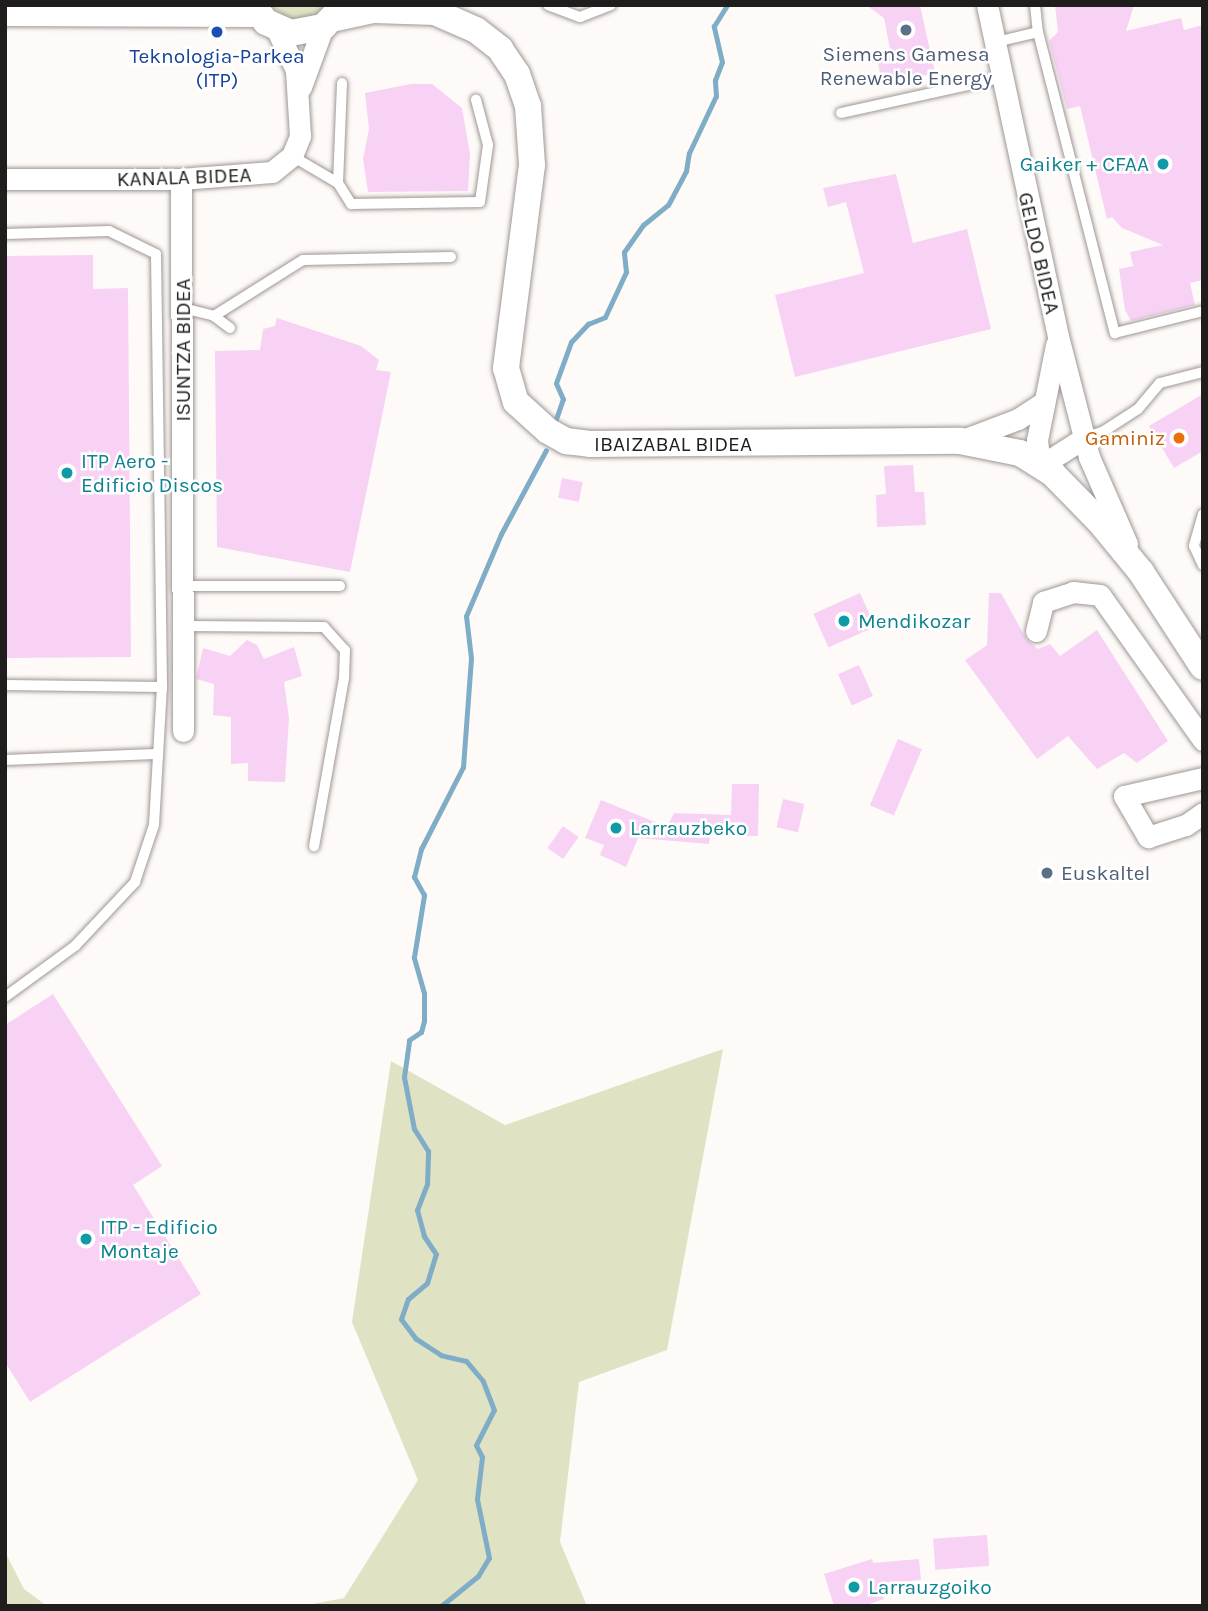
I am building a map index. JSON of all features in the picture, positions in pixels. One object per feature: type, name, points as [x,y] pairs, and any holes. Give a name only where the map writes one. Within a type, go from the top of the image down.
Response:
[{"type":"street","name":"GELDO BIDEA","points":[[987,5],[992,43],[1058,336],[1084,438],[1113,516],[1141,572]]},
{"type":"street","name":"IBAIZABAL BIDEA","points":[[5,13],[161,12],[262,16],[307,33],[334,17],[406,8],[435,12],[476,30],[492,43],[517,74],[528,106],[532,164],[506,368],[511,391],[526,414],[566,441],[590,444],[960,441],[999,446],[1040,466],[1100,522],[1141,572],[1203,667]]},
{"type":"street","points":[[262,16],[291,55],[300,93],[300,136],[292,156]]},
{"type":"street","points":[[300,93],[334,17]]},
{"type":"street","name":"KANALA BIDEA","points":[[5,179],[181,180],[262,175],[292,156]]},
{"type":"street","name":"ISUNTZA BIDEA","points":[[181,180],[183,731]]},
{"type":"street","points":[[1058,336],[1037,440],[1040,466],[1084,438]]},
{"type":"street","points":[[960,441],[1018,419],[1044,402]]},
{"type":"street","points":[[1036,631],[1043,602],[1073,592],[1100,595],[1203,740]]},
{"type":"street","points":[[1203,778],[1124,796],[1148,837],[1186,825],[1203,813]]},
{"type":"lane","points":[[548,5],[580,17],[611,5]]},
{"type":"lane","points":[[1035,5],[1038,32],[1115,333],[1203,311]]},
{"type":"lane","points":[[992,43],[1038,32]]},
{"type":"lane","points":[[841,113],[1000,78]]},
{"type":"lane","points":[[338,183],[342,83]]},
{"type":"lane","points":[[292,156],[338,183],[351,204],[480,202],[488,145],[476,100]]},
{"type":"lane","points":[[5,234],[109,231],[156,254],[162,687],[155,754],[154,825],[135,882],[75,946],[5,997]]},
{"type":"lane","points":[[214,316],[303,260],[451,257]]},
{"type":"lane","points":[[183,308],[214,316],[230,328]]},
{"type":"lane","points":[[1084,438],[1104,431],[1138,409],[1160,383],[1203,372]]},
{"type":"lane","points":[[1203,514],[1194,546],[1203,565]]},
{"type":"lane","points":[[184,586],[340,586]]},
{"type":"lane","points":[[184,626],[324,627],[345,650],[344,678],[314,846]]},
{"type":"lane","points":[[5,685],[162,687]]},
{"type":"lane","points":[[5,760],[155,754]]},
{"type":"green space","points":[[269,5],[331,5],[313,20],[288,19]]},
{"type":"green space","points":[[723,1049],[667,1350],[579,1382],[560,1542],[587,1606],[302,1606],[344,1598],[418,1480],[352,1322],[391,1061],[505,1125]]},
{"type":"green space","points":[[5,1552],[24,1589],[47,1606],[5,1606]]},
{"type":"building","name":"Siemens Gamesa Renewable Energy","points":[[866,5],[920,5],[935,73],[882,85],[877,57],[891,54],[884,18]]},
{"type":"building","name":"Gaiker + CFAA","points":[[1055,5],[1134,5],[1126,31],[1181,18],[1184,30],[1203,25],[1203,280],[1190,283],[1195,305],[1131,321],[1125,310],[1119,269],[1133,266],[1130,252],[1163,245],[1122,228],[1112,217],[1107,219],[1080,106],[1067,109],[1049,41],[1058,32]]},
{"type":"building","points":[[411,84],[432,84],[462,108],[470,154],[468,191],[368,192],[363,159],[369,129],[365,93]]},
{"type":"building","points":[[896,174],[913,243],[967,229],[991,329],[795,377],[775,295],[864,273],[846,202],[828,207],[823,188]]},
{"type":"building","name":"ITP Aero - Edificio Discos","points":[[93,255],[93,289],[128,288],[131,657],[5,658],[5,256]]},
{"type":"building","points":[[277,318],[361,346],[379,360],[376,370],[391,372],[350,572],[217,547],[215,351],[260,350],[263,329],[275,326]]},
{"type":"building","name":"Gaminiz","points":[[1203,394],[1203,451],[1174,468],[1149,426]]},
{"type":"building","points":[[913,465],[915,492],[924,492],[926,525],[877,527],[876,495],[886,494],[884,466]]},
{"type":"building","points":[[562,478],[583,482],[579,502],[558,498]]},
{"type":"building","name":"Mendikozar","points":[[860,593],[875,627],[828,648],[813,614]]},
{"type":"building","points":[[989,593],[1001,593],[1027,640],[1038,649],[1050,644],[1060,656],[1097,630],[1168,741],[1137,763],[1124,753],[1097,769],[1068,736],[1037,759],[965,660],[987,645]]},
{"type":"building","points":[[247,640],[257,645],[264,659],[294,647],[302,676],[284,682],[289,718],[285,782],[248,781],[248,763],[231,764],[231,717],[213,715],[214,684],[196,679],[203,648],[230,656]]},
{"type":"building","points":[[859,665],[873,696],[852,705],[838,674]]},
{"type":"building","points":[[898,739],[922,749],[894,815],[870,805]]},
{"type":"building","points":[[732,784],[759,784],[758,836],[710,835],[709,844],[638,838],[626,867],[600,855],[604,845],[585,838],[601,800],[667,827],[674,813],[731,815]]},
{"type":"building","points":[[783,799],[804,804],[798,832],[776,827]]},
{"type":"building","points":[[563,826],[579,837],[563,859],[548,848]]},
{"type":"building","name":"ITP - Edificio Montaje","points":[[53,994],[162,1166],[133,1185],[201,1294],[30,1402],[5,1362],[5,1025]]},
{"type":"building","points":[[987,1535],[989,1566],[935,1570],[933,1539]]},
{"type":"building","name":"Larrauzgoiko","points":[[872,1559],[873,1563],[919,1559],[921,1580],[879,1584],[884,1599],[863,1606],[834,1606],[824,1574]]},
{"type":"waterway","points":[[556,419],[563,399],[556,383],[571,342],[588,324],[605,317],[626,272],[624,252],[643,225],[668,205],[686,171],[689,153],[716,96],[715,80],[722,62],[714,26],[727,5]]},
{"type":"waterway","points":[[441,1606],[478,1576],[489,1558],[477,1499],[482,1457],[476,1445],[494,1410],[483,1381],[466,1361],[441,1355],[416,1339],[401,1319],[408,1299],[427,1283],[436,1254],[424,1236],[417,1210],[427,1184],[428,1151],[414,1129],[404,1077],[409,1040],[421,1032],[424,1021],[424,993],[414,957],[424,895],[414,877],[421,849],[463,767],[471,658],[466,616],[501,534],[546,450]]},
{"type":"place","name":"Siemens Gamesa Renewable Energy","points":[[906,30]]},
{"type":"place","name":"Teknologia-Parkea (ITP)","points":[[217,32]]},
{"type":"place","name":"Gaiker + CFAA","points":[[1163,164]]},
{"type":"place","name":"Gaminiz","points":[[1179,438]]},
{"type":"place","name":"ITP Aero - Edificio Discos","points":[[67,473]]},
{"type":"place","name":"Mendikozar","points":[[844,621]]},
{"type":"place","name":"Larrauzbeko","points":[[616,828]]},
{"type":"place","name":"Euskaltel","points":[[1047,873]]},
{"type":"place","name":"ITP - Edificio Montaje","points":[[86,1239]]},
{"type":"place","name":"Larrauzgoiko","points":[[854,1587]]}]
